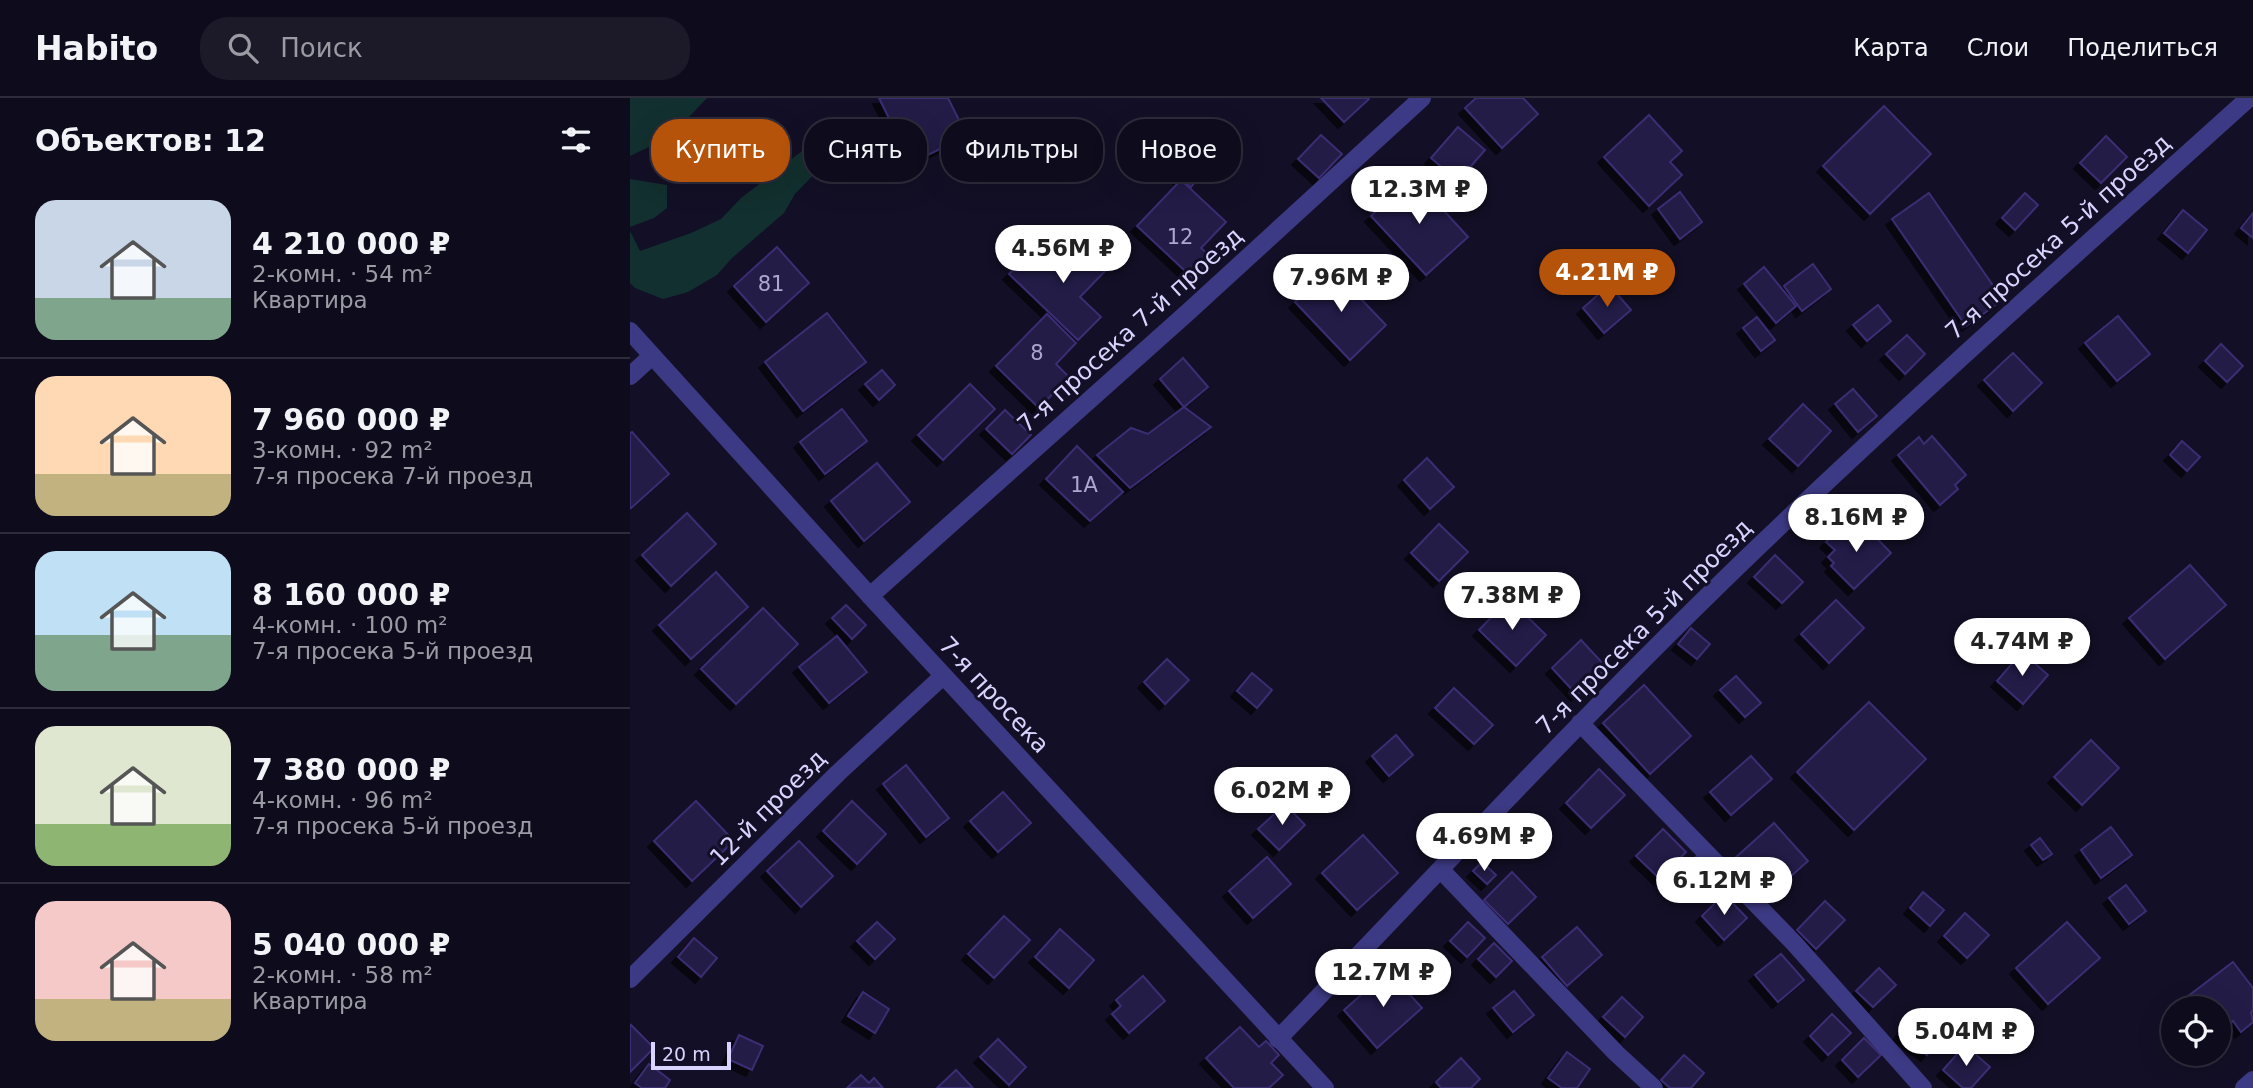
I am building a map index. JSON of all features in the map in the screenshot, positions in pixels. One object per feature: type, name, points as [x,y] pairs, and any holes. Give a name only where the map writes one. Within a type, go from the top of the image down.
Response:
[{"type":"street","name":"7-я просека 7-й проезд","points":[[870,596],[1177,323],[1422,98]]},
{"type":"street","name":"7-я просека 5-й проезд","points":[[1278,1039],[1580,723],[1756,549],[1917,397],[2249,98]]},
{"type":"street","name":"7-я просека","points":[[630,331],[943,676],[1325,1088]]},
{"type":"street","points":[[630,376],[652,356]]},
{"type":"street","name":"12-й проезд","points":[[630,979],[838,773],[943,676]]},
{"type":"street","points":[[1580,723],[1794,943],[1923,1088]]},
{"type":"street","points":[[1441,870],[1616,1053],[1654,1088]]},
{"type":"street","points":[[2244,1088],[2253,1080]]},
{"type":"green space","points":[[630,98],[707,98],[687,119],[651,119],[651,146],[630,156]]},
{"type":"green space","points":[[804,149],[804,182],[807,182],[795,194],[784,213],[732,258],[717,275],[688,292],[663,299],[635,288],[630,283],[630,231],[640,251],[691,233],[721,219],[762,182],[790,182],[790,160]]},
{"type":"green space","points":[[630,179],[667,185],[667,208],[654,218],[630,227]]},
{"type":"building","points":[[879,98],[948,98],[958,119],[941,119],[941,149],[927,155],[927,119],[889,119]]},
{"type":"building","points":[[1321,98],[1368,98],[1369,99],[1344,122]]},
{"type":"building","points":[[1476,98],[1523,98],[1538,114],[1502,148],[1465,108]]},
{"type":"building","points":[[1884,106],[1931,154],[1870,214],[1823,166]]},
{"type":"building","points":[[1649,115],[1682,151],[1670,162],[1682,175],[1649,206],[1604,157]]},
{"type":"building","points":[[1458,127],[1485,150],[1458,181],[1431,158]]},
{"type":"building","points":[[1321,135],[1342,154],[1319,178],[1298,159]]},
{"type":"building","points":[[2106,136],[2127,157],[2101,183],[2080,163]]},
{"type":"building","points":[[1413,177],[1468,237],[1426,275],[1371,216]]},
{"type":"building","points":[[1179,182],[1183,182],[1226,222],[1201,248],[1215,261],[1196,281],[1137,226]]},
{"type":"building","points":[[1680,192],[1702,222],[1680,239],[1658,209]]},
{"type":"building","points":[[1929,193],[2003,300],[1966,326],[1892,219]]},
{"type":"building","points":[[2025,193],[2038,205],[2015,230],[2002,218]]},
{"type":"building","points":[[2183,210],[2207,230],[2188,253],[2164,233]]},
{"type":"building","points":[[2253,213],[2253,238],[2241,228]]},
{"type":"building","points":[[1076,237],[1108,268],[1080,297],[1101,317],[1078,340],[1009,274],[1032,250],[1049,266]]},
{"type":"building","points":[[777,247],[809,283],[766,322],[734,286]]},
{"type":"building","points":[[1813,264],[1831,289],[1802,311],[1784,286]]},
{"type":"building","points":[[1764,267],[1796,306],[1776,323],[1744,284]]},
{"type":"building","points":[[1331,268],[1386,325],[1350,360],[1295,302]]},
{"type":"building","points":[[1609,285],[1631,310],[1604,333],[1583,308]]},
{"type":"building","points":[[1878,305],[1891,321],[1867,341],[1853,325]]},
{"type":"building","points":[[827,313],[866,362],[803,411],[765,362]]},
{"type":"building","points":[[1047,314],[1076,343],[1056,364],[1069,377],[1039,408],[996,366]]},
{"type":"building","points":[[2118,316],[2150,354],[2117,381],[2085,343]]},
{"type":"building","points":[[1757,317],[1775,340],[1761,351],[1743,328]]},
{"type":"building","points":[[1907,335],[1925,354],[1905,374],[1886,354]]},
{"type":"building","points":[[2221,344],[2243,366],[2227,382],[2205,361]]},
{"type":"building","points":[[2013,353],[2042,383],[2013,411],[1984,380]]},
{"type":"building","points":[[1183,358],[1208,387],[1184,407],[1160,379]]},
{"type":"building","points":[[882,370],[895,385],[879,400],[865,384]]},
{"type":"building","points":[[970,384],[995,409],[943,460],[918,435]]},
{"type":"building","points":[[1853,389],[1877,416],[1858,432],[1835,404]]},
{"type":"building","points":[[1803,404],[1831,431],[1798,466],[1769,439]]},
{"type":"building","points":[[1184,407],[1211,427],[1130,488],[1097,455],[1131,428],[1148,434]]},
{"type":"building","points":[[842,409],[867,441],[825,474],[800,442]]},
{"type":"building","points":[[1005,410],[1031,435],[1012,454],[986,429]]},
{"type":"building","points":[[632,432],[669,474],[630,509],[630,433]]},
{"type":"building","points":[[1932,436],[1966,475],[1955,485],[1958,489],[1940,505],[1898,455],[1919,437],[1924,444]]},
{"type":"building","points":[[2182,441],[2200,457],[2187,471],[2170,455]]},
{"type":"building","points":[[1077,446],[1123,492],[1090,521],[1046,479]]},
{"type":"building","points":[[1427,458],[1454,487],[1430,509],[1404,480]]},
{"type":"building","points":[[877,463],[910,502],[864,541],[831,501]]},
{"type":"building","points":[[687,513],[716,544],[671,586],[642,555]]},
{"type":"building","points":[[1862,523],[1891,553],[1854,589],[1831,566],[1834,563],[1828,557],[1835,550],[1826,542],[1841,527],[1850,535]]},
{"type":"building","points":[[1439,524],[1468,552],[1439,581],[1411,553]]},
{"type":"building","points":[[1775,555],[1803,582],[1782,603],[1754,577]]},
{"type":"building","points":[[2190,565],[2226,605],[2165,659],[2129,618]]},
{"type":"building","points":[[716,572],[748,607],[691,659],[659,625]]},
{"type":"building","points":[[1509,599],[1546,635],[1516,666],[1479,630]]},
{"type":"building","points":[[1836,600],[1864,628],[1829,663],[1801,634]]},
{"type":"building","points":[[846,605],[866,625],[852,639],[832,618]]},
{"type":"building","points":[[763,608],[798,644],[736,704],[701,669]]},
{"type":"building","points":[[1691,628],[1710,644],[1697,659],[1678,644]]},
{"type":"building","points":[[837,636],[867,672],[829,703],[799,667]]},
{"type":"building","points":[[1581,640],[1607,668],[1577,695],[1552,668]]},
{"type":"building","points":[[2022,652],[2048,675],[2023,704],[1997,681]]},
{"type":"building","points":[[1167,659],[1189,680],[1165,704],[1144,682]]},
{"type":"building","points":[[1252,673],[1272,690],[1257,708],[1237,691]]},
{"type":"building","points":[[1736,676],[1761,703],[1745,717],[1720,690]]},
{"type":"building","points":[[1644,685],[1691,736],[1650,774],[1603,723]]},
{"type":"building","points":[[1454,688],[1493,725],[1474,744],[1435,708]]},
{"type":"building","points":[[1869,702],[1926,759],[1854,830],[1797,772]]},
{"type":"building","points":[[1396,735],[1413,755],[1389,776],[1372,756]]},
{"type":"building","points":[[2091,740],[2119,768],[2082,805],[2054,777]]},
{"type":"building","points":[[1751,756],[1772,779],[1731,815],[1710,792]]},
{"type":"building","points":[[906,765],[949,818],[926,837],[883,784]]},
{"type":"building","points":[[1599,769],[1625,795],[1591,828],[1566,803]]},
{"type":"building","points":[[1003,792],[1031,823],[998,852],[970,821]]},
{"type":"building","points":[[696,801],[734,841],[692,881],[654,841]]},
{"type":"building","points":[[852,801],[886,834],[857,864],[823,831]]},
{"type":"building","points":[[1285,804],[1305,825],[1279,850],[1258,829]]},
{"type":"building","points":[[1774,823],[1808,861],[1769,896],[1735,858]]},
{"type":"building","points":[[2111,827],[2132,855],[2101,878],[2081,850]]},
{"type":"building","points":[[1663,829],[1686,852],[1660,879],[1636,856]]},
{"type":"building","points":[[1363,835],[1398,873],[1357,910],[1322,873]]},
{"type":"building","points":[[2040,838],[2052,854],[2043,860],[2031,845]]},
{"type":"building","points":[[799,841],[833,876],[801,907],[767,871]]},
{"type":"building","points":[[1699,854],[1721,876],[1709,888],[1687,865]]},
{"type":"building","points":[[1267,857],[1291,884],[1253,918],[1229,891]]},
{"type":"building","points":[[1482,862],[1496,875],[1487,884],[1473,871]]},
{"type":"building","points":[[1512,872],[1536,897],[1508,924],[1484,900]]},
{"type":"building","points":[[2126,885],[2146,911],[2129,924],[2109,898]]},
{"type":"building","points":[[1923,892],[1944,910],[1930,926],[1910,908]]},
{"type":"building","points":[[1724,894],[1747,918],[1724,940],[1702,916]]},
{"type":"building","points":[[1825,901],[1845,920],[1816,949],[1797,930]]},
{"type":"building","points":[[1965,913],[1989,935],[1967,958],[1944,936]]},
{"type":"building","points":[[1004,916],[1030,940],[994,978],[968,954]]},
{"type":"building","points":[[877,922],[895,939],[875,959],[857,941]]},
{"type":"building","points":[[1468,922],[1485,938],[1467,957],[1450,941]]},
{"type":"building","points":[[2067,922],[2100,958],[2048,1004],[2016,968]]},
{"type":"building","points":[[1577,927],[1602,955],[1567,986],[1542,957]]},
{"type":"building","points":[[1060,929],[1094,960],[1069,988],[1035,957]]},
{"type":"building","points":[[694,938],[717,958],[701,977],[678,957]]},
{"type":"building","points":[[1494,943],[1512,961],[1496,977],[1478,959]]},
{"type":"building","points":[[1781,954],[1804,980],[1778,1002],[1755,975]]},
{"type":"building","points":[[2233,962],[2253,988],[2253,1022],[2241,1032],[2233,1021],[2231,1022],[2231,996],[2188,996]]},
{"type":"building","points":[[1879,968],[1896,985],[1873,1007],[1856,991]]},
{"type":"building","points":[[1388,971],[1422,1008],[1377,1048],[1344,1010]]},
{"type":"building","points":[[1143,976],[1165,1001],[1129,1033],[1112,1014],[1121,1006],[1116,1000]]},
{"type":"building","points":[[1514,991],[1534,1015],[1513,1032],[1493,1008]]},
{"type":"building","points":[[863,992],[889,1009],[875,1033],[848,1016]]},
{"type":"building","points":[[1622,997],[1643,1017],[1625,1037],[1603,1017]]},
{"type":"building","points":[[1914,1012],[1943,1033],[1927,1055],[1899,1035]]},
{"type":"building","points":[[1832,1014],[1851,1033],[1828,1055],[1810,1036]]},
{"type":"building","points":[[631,1025],[654,1048],[630,1072],[630,1027]]},
{"type":"building","points":[[1240,1027],[1259,1047],[1266,1041],[1279,1055],[1271,1063],[1283,1075],[1269,1088],[1234,1088],[1206,1058]]},
{"type":"building","points":[[739,1035],[763,1046],[752,1070],[728,1059]]},
{"type":"building","points":[[1864,1038],[1881,1055],[1858,1077],[1842,1060]]},
{"type":"building","points":[[998,1039],[1026,1067],[1009,1085],[980,1057]]},
{"type":"building","points":[[1965,1045],[1990,1067],[1971,1088],[1963,1088],[1943,1070]]},
{"type":"building","points":[[1567,1052],[1590,1069],[1577,1088],[1562,1088],[1548,1078]]},
{"type":"building","points":[[1684,1055],[1704,1073],[1691,1088],[1670,1088],[1661,1080]]},
{"type":"building","points":[[1461,1058],[1480,1079],[1471,1088],[1441,1088],[1436,1082]]},
{"type":"building","points":[[649,1064],[670,1080],[665,1088],[642,1088],[635,1083]]},
{"type":"building","points":[[956,1070],[973,1088],[937,1088]]},
{"type":"building","points":[[861,1075],[869,1083],[874,1078],[883,1088],[847,1088]]}]
